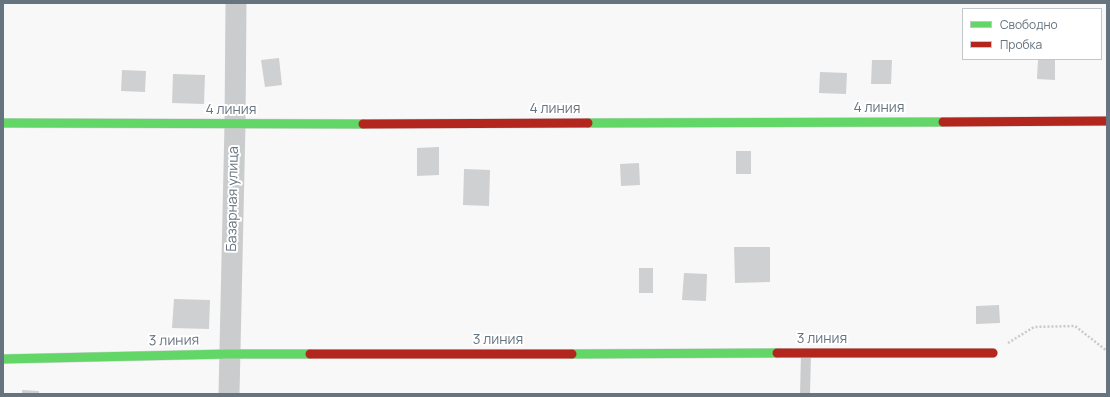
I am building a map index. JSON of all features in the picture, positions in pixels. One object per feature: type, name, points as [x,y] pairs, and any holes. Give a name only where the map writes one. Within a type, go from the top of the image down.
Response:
[{"type":"street","name":"Базарная улица","points":[[229,394],[236,3]]},
{"type":"street","name":"4 линия","points":[[3,123],[235,124],[1107,121]]},
{"type":"street","name":"3 линия","points":[[3,360],[229,354],[993,353]]},
{"type":"lane","points":[[805,394],[806,354]]},
{"type":"path","points":[[993,353],[1034,327],[1075,326],[1107,351]]},
{"type":"building","points":[[279,58],[282,85],[265,87],[261,60]]},
{"type":"building","points":[[872,60],[892,60],[891,84],[871,84]]},
{"type":"building","points":[[1038,60],[1055,60],[1055,80],[1037,79]]},
{"type":"building","points":[[122,70],[146,71],[145,92],[121,91]]},
{"type":"building","points":[[820,72],[847,73],[846,94],[819,93]]},
{"type":"building","points":[[173,74],[205,75],[204,104],[172,103]]},
{"type":"building","points":[[439,147],[439,175],[417,176],[417,148]]},
{"type":"building","points":[[736,151],[751,151],[751,174],[736,174]]},
{"type":"building","points":[[639,163],[640,185],[621,186],[620,164]]},
{"type":"building","points":[[464,169],[490,170],[489,206],[463,205]]},
{"type":"building","points":[[734,247],[770,247],[770,282],[735,283]]},
{"type":"building","points":[[639,268],[653,268],[653,293],[639,293]]},
{"type":"building","points":[[684,273],[707,274],[706,301],[682,300]]},
{"type":"building","points":[[174,299],[210,300],[209,329],[172,328]]},
{"type":"building","points":[[999,305],[1000,323],[976,324],[976,306]]},
{"type":"building","points":[[22,390],[39,391],[39,394],[22,394]]},
{"type":"traffic: fast","points":[[588,123],[943,122]]},
{"type":"traffic: fast","points":[[3,123],[363,124]]},
{"type":"traffic: fast","points":[[572,354],[777,353]]},
{"type":"traffic: fast","points":[[3,359],[229,354],[310,354]]},
{"type":"traffic: jam","points":[[943,122],[1107,121]]},
{"type":"traffic: jam","points":[[363,124],[588,123]]},
{"type":"traffic: jam","points":[[777,353],[993,353]]},
{"type":"traffic: jam","points":[[310,354],[572,354]]}]
